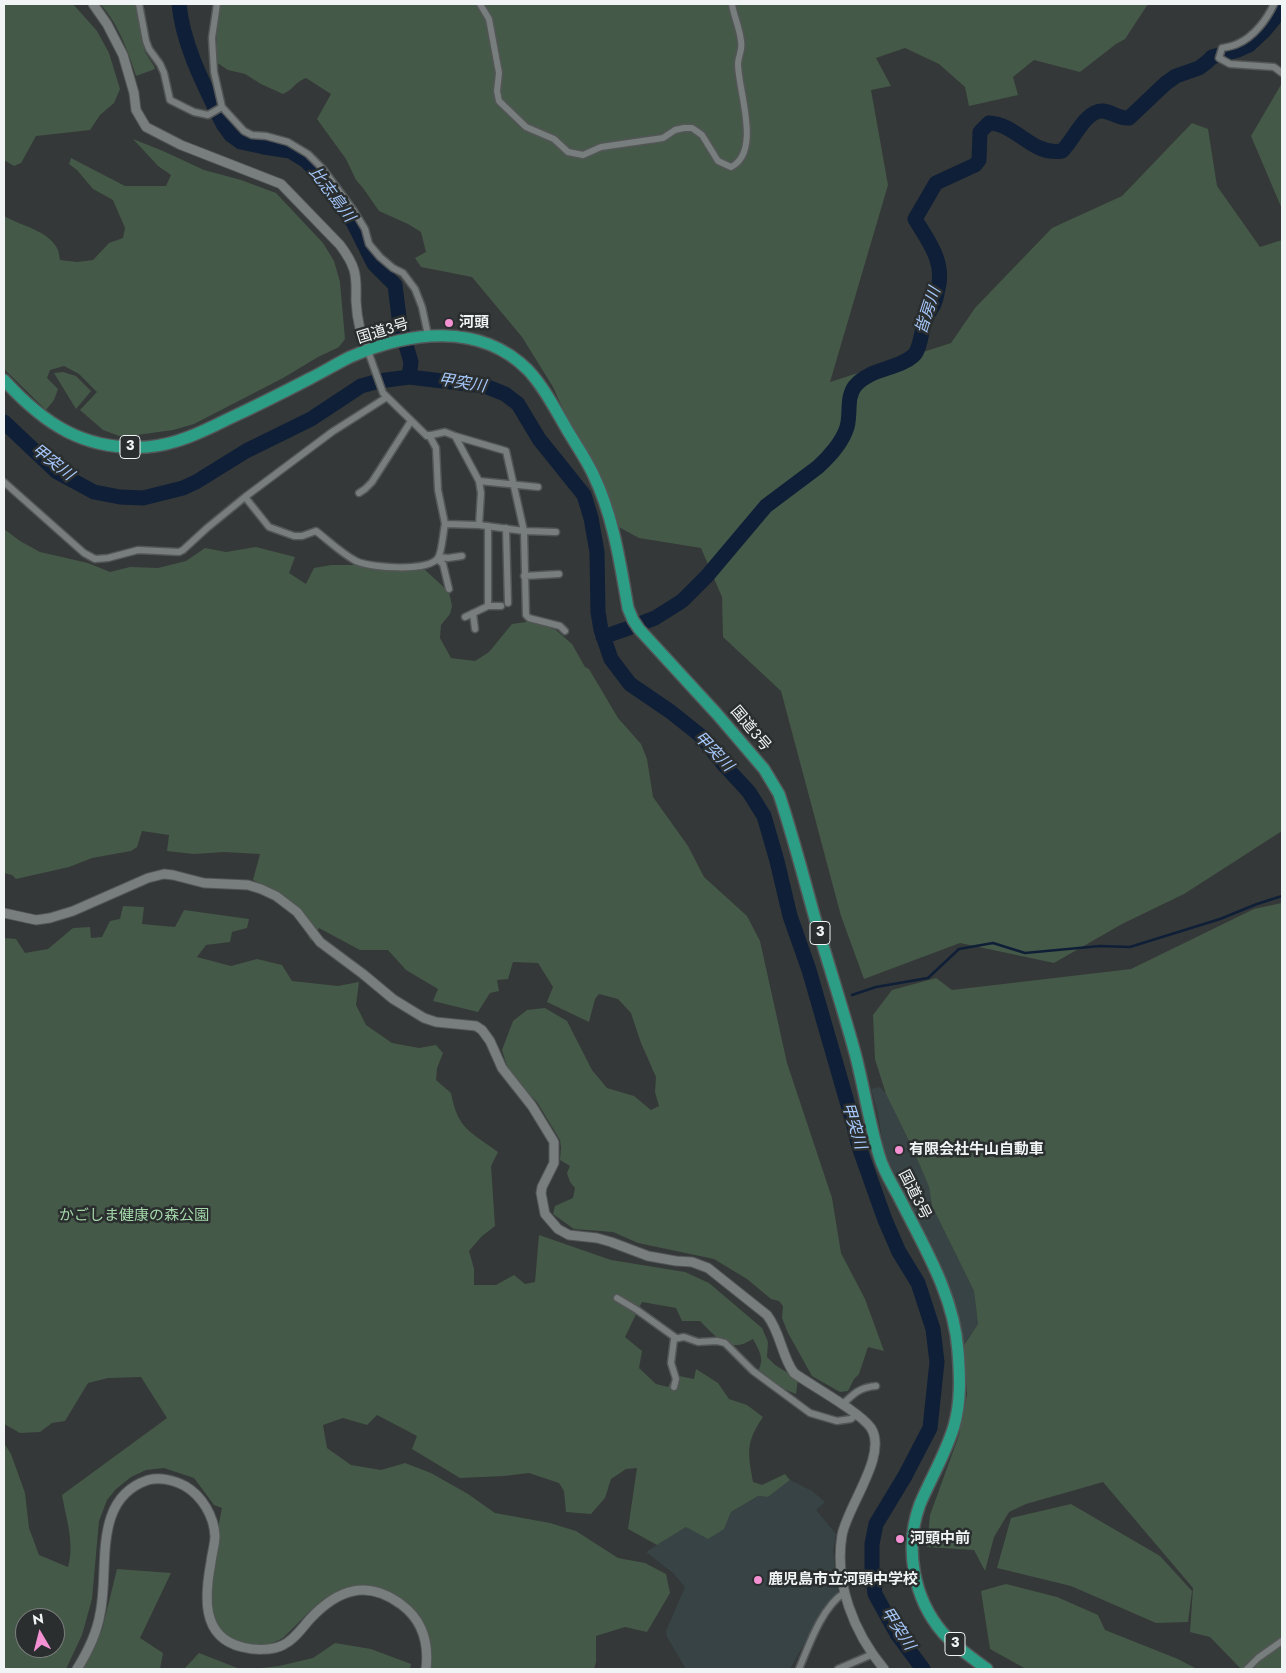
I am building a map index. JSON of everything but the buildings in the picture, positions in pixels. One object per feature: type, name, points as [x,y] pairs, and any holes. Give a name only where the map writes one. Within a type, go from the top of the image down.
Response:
[{"type":"highway","name":"国道3号","points":[[4,380],[35,412],[66,431],[97,443],[124,447],[173,442],[202,432],[269,400],[350,357],[370,356],[394,342],[428,335],[468,338],[491,346],[519,363],[539,384],[588,466],[598,487],[613,529],[632,620],[764,769],[779,794],[855,1052],[880,1157],[940,1280],[954,1322],[959,1372],[958,1412],[945,1450],[914,1524],[912,1560],[917,1584],[929,1613],[943,1633],[987,1669]]},
{"type":"street","points":[[93,4],[107,24],[123,55],[136,110],[146,127],[181,145],[281,184],[348,256],[356,280],[358,324],[362,340],[385,395],[427,436],[445,432],[506,451],[524,531],[526,615],[529,618],[560,626],[565,631]]},
{"type":"street","points":[[138,4],[146,41],[164,73],[170,100],[194,112],[208,115],[222,107]]},
{"type":"street","points":[[217,4],[212,38],[214,72],[222,107],[244,131],[252,135],[266,136],[288,142],[308,154],[323,169],[354,211],[365,229],[369,244],[380,257],[393,268],[403,273],[415,289],[422,307],[428,335]]},
{"type":"street","points":[[480,4],[489,19],[499,73],[497,91],[499,101],[506,110],[526,126],[554,139],[568,152],[583,155],[602,147],[663,138],[676,130],[692,128],[702,135],[718,161],[731,167],[737,164],[743,155],[747,139],[738,63],[742,44],[732,4]]},
{"type":"street","points":[[1274,4],[1268,18],[1250,36],[1238,44],[1222,48],[1219,58],[1230,64],[1274,67],[1282,73]]},
{"type":"street","points":[[4,482],[84,553],[95,559],[108,558],[138,550],[179,552],[245,497],[385,395]]},
{"type":"street","points":[[359,493],[372,482],[411,421]]},
{"type":"street","points":[[245,497],[269,527],[294,536],[302,536],[316,531],[343,553],[358,562],[380,567],[417,567],[432,564],[438,558],[445,524],[438,490],[436,448],[429,435]]},
{"type":"street","points":[[455,436],[479,482],[481,493],[479,525]]},
{"type":"street","points":[[479,482],[538,487]]},
{"type":"street","points":[[445,524],[556,532]]},
{"type":"street","points":[[488,526],[488,606]]},
{"type":"street","points":[[465,617],[488,606],[505,604],[506,528]]},
{"type":"street","points":[[438,558],[462,556]]},
{"type":"street","points":[[438,558],[443,564],[449,588]]},
{"type":"street","points":[[524,576],[559,574]]},
{"type":"street","points":[[473,613],[475,629]]},
{"type":"street","points":[[4,913],[36,920],[50,918],[73,911],[148,878],[164,874],[173,874],[204,883],[248,885],[261,888],[276,896],[296,912],[320,942],[393,999],[424,1018],[436,1022],[476,1026],[482,1030],[490,1041],[502,1068],[532,1106],[554,1142],[554,1163],[542,1187],[541,1194],[545,1214],[558,1229],[569,1235],[597,1238],[611,1242],[648,1256],[692,1262],[708,1268],[773,1323],[789,1365],[794,1373],[856,1415],[872,1429],[876,1443],[876,1453],[845,1525],[840,1559],[844,1593],[857,1626],[872,1654],[884,1669]]},
{"type":"street","points":[[617,1298],[676,1338],[684,1337],[698,1342],[717,1341],[725,1343],[753,1371],[810,1413],[838,1421],[851,1419],[856,1415]]},
{"type":"street","points":[[674,1386],[676,1379],[671,1356],[674,1339],[676,1338]]},
{"type":"street","points":[[842,1405],[856,1392],[865,1387],[876,1386]]},
{"type":"street","points":[[77,1669],[88,1648],[100,1615],[105,1546],[109,1522],[125,1495],[140,1484],[155,1479],[175,1481],[189,1488],[198,1495],[212,1520],[215,1537],[206,1593],[208,1612],[216,1632],[226,1640],[240,1647],[278,1648],[291,1640],[324,1606],[340,1594],[361,1589],[369,1590],[395,1600],[415,1616],[424,1636],[427,1652],[426,1669]]},
{"type":"street","points":[[799,1669],[819,1623],[837,1598],[844,1593]]},
{"type":"street","points":[[1247,1669],[1258,1658],[1282,1641]]},
{"type":"street","points":[[838,1669],[872,1654]]},
{"type":"shaded area","points":[[880,1087],[886,1094],[913,1149],[929,1187],[932,1206],[974,1291],[978,1324],[964,1344],[956,1305],[944,1274],[884,1152],[878,1114],[871,1089]]},
{"type":"shaded area","name":"鹿児島市立河頭中学校","points":[[790,1480],[812,1491],[825,1502],[816,1510],[836,1534],[833,1551],[838,1592],[830,1606],[817,1621],[790,1669],[686,1669],[667,1637],[666,1631],[685,1587],[673,1573],[646,1552],[686,1527],[724,1529],[731,1512],[758,1496],[768,1497]]},
{"type":"green space","points":[[4,4],[73,4],[97,31],[109,53],[120,89],[114,103],[100,115],[90,130],[36,136],[21,163],[14,166],[4,160]]},
{"type":"green space","points":[[100,4],[136,4],[145,52],[155,69],[136,76],[117,28]]},
{"type":"green space","points":[[221,4],[1148,4],[1125,39],[1080,72],[1034,60],[1013,77],[1018,95],[969,106],[965,87],[939,64],[905,48],[876,58],[891,86],[871,90],[888,185],[830,382],[951,343],[975,308],[1052,228],[1122,196],[1192,123],[1208,129],[1217,186],[1260,247],[1282,240],[1282,831],[1184,894],[1122,924],[1054,963],[960,943],[864,979],[841,916],[781,691],[723,637],[722,597],[701,548],[639,538],[615,525],[553,387],[522,337],[472,277],[421,267],[415,258],[426,252],[421,232],[379,211],[356,180],[346,159],[317,119],[331,94],[306,78],[283,94],[245,74],[228,70],[216,62],[217,21]]},
{"type":"green space","points":[[1282,83],[1282,209],[1251,136]]},
{"type":"green space","points":[[133,139],[204,170],[241,180],[276,193],[323,243],[334,261],[340,282],[345,339],[339,347],[194,424],[173,430],[122,437],[103,430],[80,410],[97,392],[79,374],[64,366],[50,370],[47,378],[58,389],[54,400],[46,410],[4,369],[4,216],[47,237],[57,248],[60,260],[77,262],[93,260],[109,243],[123,238],[125,228],[113,200],[93,189],[77,170],[69,164],[71,158],[125,186],[166,186],[171,175],[158,166]]},
{"type":"green space","points":[[63,372],[76,376],[91,391],[76,409],[54,373]]},
{"type":"green space","points":[[4,529],[40,552],[88,563],[110,572],[130,567],[158,568],[186,561],[205,548],[226,552],[256,547],[295,557],[289,573],[306,584],[314,568],[331,565],[357,565],[383,570],[424,569],[449,592],[452,606],[450,614],[441,625],[440,638],[451,658],[475,661],[489,652],[512,624],[533,621],[556,630],[572,644],[618,718],[641,744],[647,759],[653,797],[688,846],[704,877],[747,916],[760,941],[787,1063],[832,1198],[841,1253],[865,1299],[884,1351],[868,1347],[859,1374],[848,1391],[840,1392],[812,1376],[788,1333],[782,1318],[783,1306],[779,1301],[771,1299],[747,1279],[714,1259],[638,1243],[613,1232],[574,1229],[553,1214],[555,1206],[573,1198],[575,1188],[570,1182],[567,1173],[570,1166],[560,1160],[560,1140],[537,1102],[521,1086],[507,1066],[502,1050],[513,1021],[527,1010],[545,1008],[567,1021],[592,1070],[607,1088],[634,1096],[651,1110],[659,1106],[655,1092],[656,1077],[641,1043],[631,1013],[618,999],[599,994],[595,999],[589,1022],[547,1002],[553,987],[538,963],[513,962],[508,979],[497,980],[499,991],[490,993],[478,1012],[433,1001],[438,989],[406,970],[388,950],[360,950],[319,928],[311,941],[284,896],[253,880],[260,854],[224,852],[194,854],[167,851],[169,835],[142,831],[137,847],[131,851],[92,858],[69,867],[16,879],[12,875],[4,873]]},
{"type":"green space","points":[[1282,903],[1282,1669],[1241,1669],[1210,1637],[1190,1632],[1193,1588],[1103,1482],[1026,1504],[1009,1512],[994,1537],[985,1571],[974,1550],[927,1547],[930,1515],[959,1435],[967,1394],[964,1345],[978,1324],[974,1291],[932,1206],[929,1187],[886,1094],[875,1059],[873,1015],[892,990],[936,978],[952,990],[1131,969],[1254,909]]},
{"type":"green space","name":"かごしま健康の森公園","points":[[123,906],[144,907],[142,924],[175,927],[184,910],[249,919],[247,928],[232,932],[230,942],[206,945],[197,957],[231,966],[257,959],[282,965],[292,981],[338,986],[359,982],[356,1005],[366,1025],[392,1043],[419,1048],[436,1045],[443,1053],[437,1068],[436,1080],[451,1093],[457,1115],[467,1128],[498,1152],[491,1166],[495,1226],[482,1236],[469,1251],[474,1269],[474,1285],[496,1285],[514,1275],[525,1284],[535,1282],[539,1235],[611,1260],[685,1272],[709,1283],[762,1328],[768,1342],[767,1357],[775,1365],[798,1379],[796,1394],[755,1377],[761,1358],[753,1339],[740,1345],[727,1343],[717,1337],[700,1321],[682,1321],[676,1308],[642,1302],[625,1337],[642,1351],[639,1368],[656,1384],[668,1387],[674,1375],[694,1379],[696,1369],[718,1383],[729,1399],[747,1405],[763,1417],[753,1434],[749,1448],[753,1482],[762,1485],[785,1474],[790,1480],[768,1497],[758,1496],[731,1512],[724,1529],[708,1539],[686,1527],[657,1545],[628,1529],[637,1468],[626,1469],[611,1479],[605,1498],[591,1514],[566,1512],[564,1491],[559,1483],[529,1473],[460,1478],[412,1449],[417,1436],[377,1415],[367,1425],[343,1418],[323,1425],[327,1448],[351,1465],[381,1470],[405,1463],[431,1473],[468,1494],[495,1513],[550,1523],[576,1531],[618,1558],[645,1563],[666,1574],[670,1593],[647,1632],[625,1627],[596,1636],[596,1662],[594,1669],[423,1669],[424,1657],[421,1638],[414,1622],[389,1593],[362,1585],[343,1590],[324,1599],[283,1638],[253,1653],[235,1651],[217,1640],[208,1626],[204,1598],[222,1508],[214,1505],[194,1478],[164,1468],[146,1470],[131,1477],[116,1489],[107,1500],[99,1521],[92,1599],[82,1635],[66,1669],[4,1669],[4,1443],[11,1454],[25,1493],[29,1528],[39,1555],[68,1567],[71,1549],[62,1495],[167,1418],[141,1377],[108,1378],[88,1383],[65,1421],[52,1423],[40,1432],[20,1433],[4,1424],[4,938],[16,939],[25,953],[48,949],[73,928],[90,927],[91,938],[102,937],[110,921],[120,919]]},
{"type":"green space","points":[[1071,1504],[1160,1556],[1192,1591],[1188,1622],[1156,1623],[1071,1586],[997,1568],[1011,1518]]},
{"type":"green space","points":[[117,1569],[171,1573],[140,1638],[163,1653],[160,1669],[82,1669],[102,1630]]},
{"type":"green space","points":[[1006,1584],[1057,1597],[1098,1615],[1105,1630],[1178,1659],[1197,1669],[1026,1669],[990,1649],[981,1591]]},
{"type":"green space","points":[[335,1643],[371,1649],[411,1664],[410,1669],[252,1669],[279,1666],[313,1658]]},
{"type":"green space","points":[[199,1653],[240,1669],[184,1669]]},
{"type":"waterway","name":"比志島川","points":[[179,4],[181,20],[190,51],[209,96],[223,124],[231,135],[241,142],[290,151],[306,161],[317,172],[353,222],[374,264],[395,285],[400,325],[411,362],[409,377]]},
{"type":"waterway","name":"皆房川","points":[[642,623],[655,618],[682,601],[707,576],[766,506],[818,467],[827,458],[845,432],[852,391],[861,380],[876,372],[907,361],[913,356],[919,346],[926,318],[934,304],[940,279],[934,252],[915,219],[936,183],[975,165],[979,160],[980,132],[989,123],[1008,128],[1042,149],[1062,151],[1080,126],[1091,115],[1103,111],[1129,118],[1176,76],[1199,68],[1212,57],[1249,45],[1274,19],[1279,4]]},
{"type":"waterway","name":"甲突川","points":[[4,422],[57,472],[94,492],[120,497],[143,498],[183,488],[196,482],[246,451],[311,419],[361,386],[379,381],[409,377],[485,386],[505,394],[518,404],[539,439],[584,495],[591,518],[597,552],[598,612],[601,630],[611,659],[630,684],[671,712],[701,736],[749,792],[764,816],[790,916],[809,970],[859,1147],[885,1220],[899,1252],[918,1283],[933,1329],[937,1362],[930,1428],[905,1476],[876,1524],[872,1544],[875,1594],[897,1634],[923,1669]]},
{"type":"waterway","name":"皆房川","points":[[603,637],[629,628]]},
{"type":"waterway","points":[[852,995],[876,987],[928,978],[959,949],[993,943],[1025,953],[1100,946],[1130,947],[1220,919],[1282,896]]},
{"type":"place","name":"河頭","points":[[449,323]]},
{"type":"place","name":"有限会社牛山自動車","points":[[899,1150]]},
{"type":"place","name":"河頭中前","points":[[900,1539]]},
{"type":"place","name":"鹿児島市立河頭中学校","points":[[758,1580]]}]
